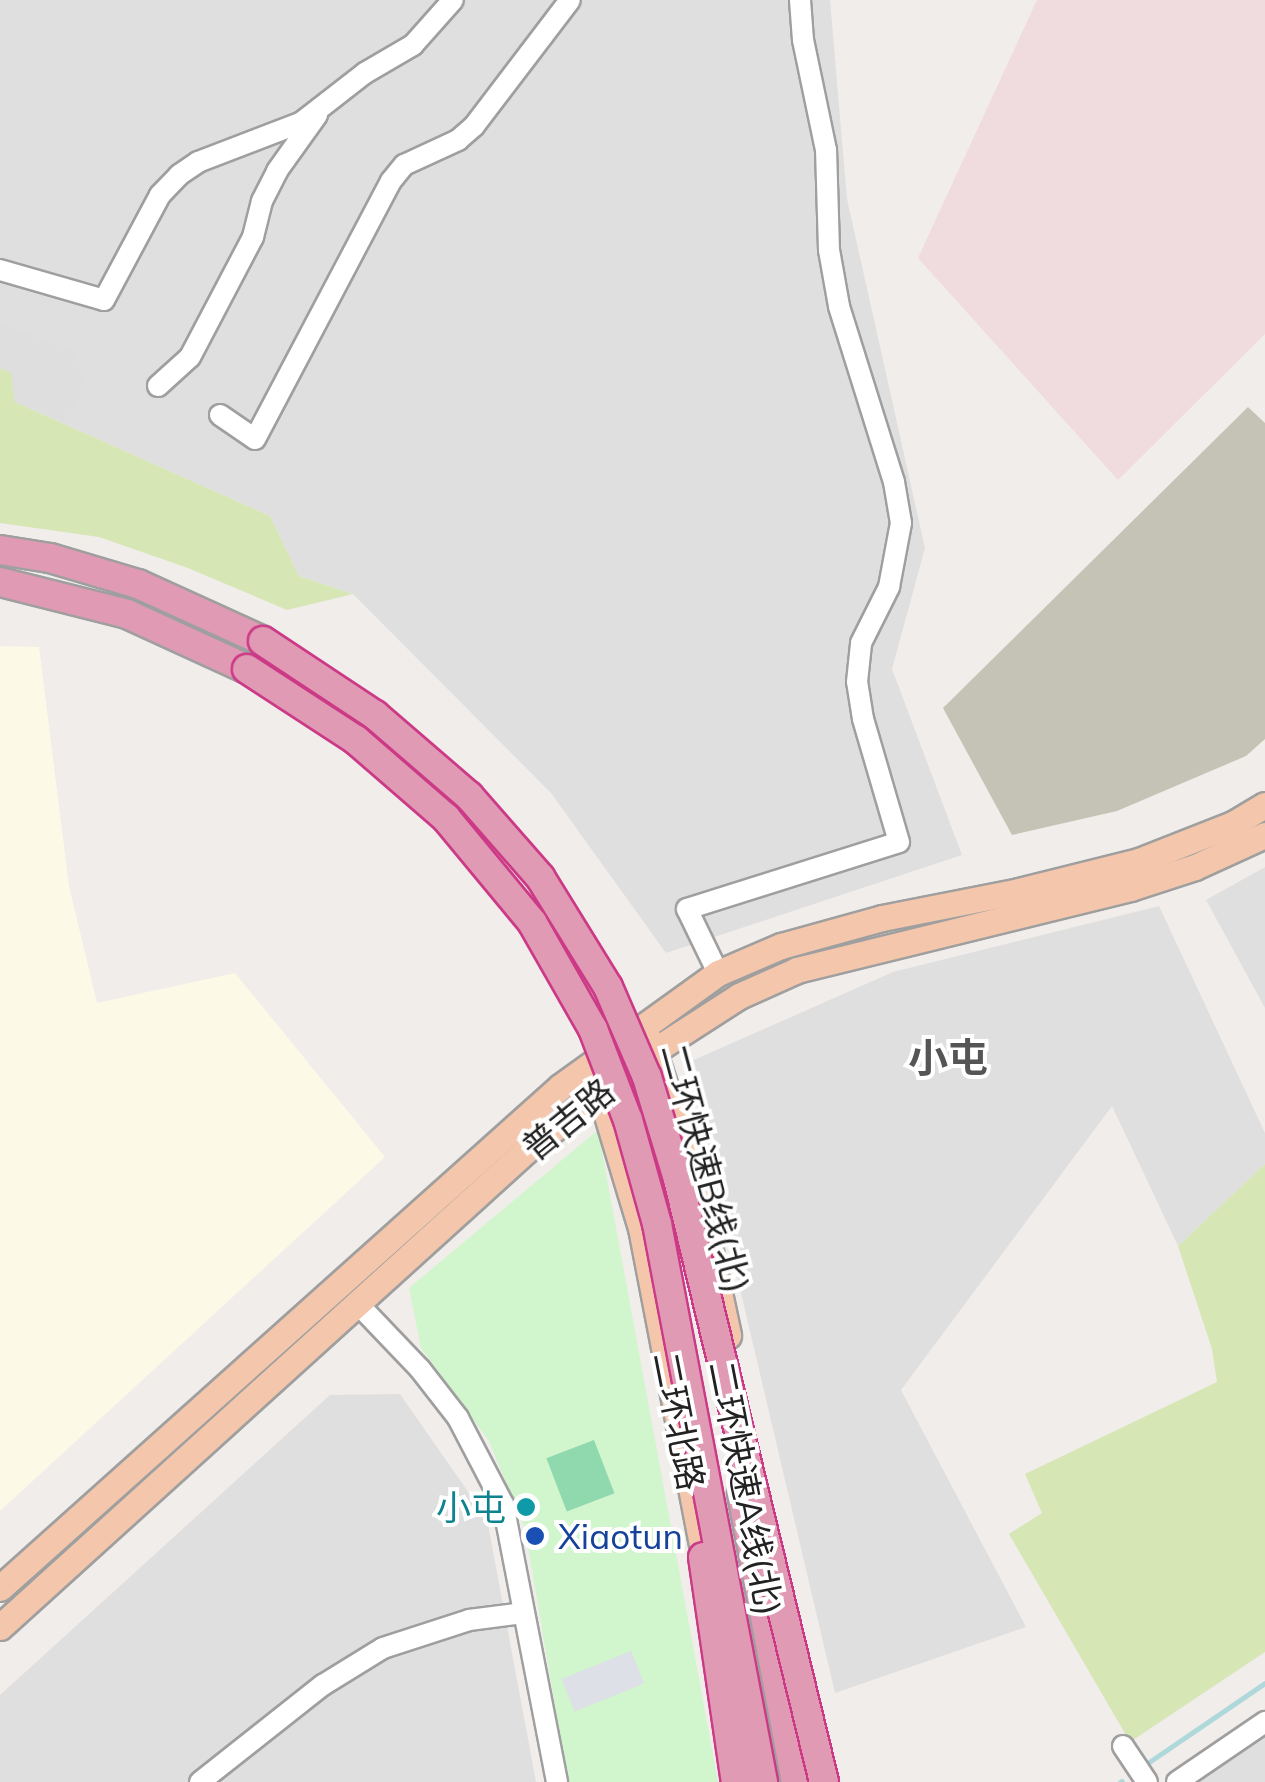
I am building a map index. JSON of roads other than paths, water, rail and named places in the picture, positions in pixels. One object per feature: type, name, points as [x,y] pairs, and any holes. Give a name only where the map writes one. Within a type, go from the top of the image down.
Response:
[{"type":"highway","name":"二环快速B线(北)","points":[[0,550],[50,558],[138,584],[263,641],[340,689],[409,741],[482,810],[540,877],[593,958],[622,1016],[658,1110],[688,1217],[796,1782]]},
{"type":"highway","name":"二环快速A线(北)","points":[[0,582],[127,614],[247,669],[322,716],[388,766],[446,818],[514,896],[565,974],[593,1029],[628,1120],[656,1224],[763,1782]]},
{"type":"highway","points":[[688,1217],[824,1782]]},
{"type":"highway","points":[[656,1224],[736,1782]]},
{"type":"main road","name":"普吉路","points":[[0,1588],[560,1087],[718,974],[781,946],[882,918],[1019,891],[1139,861],[1233,824],[1265,805]]},
{"type":"main road","name":"普吉路","points":[[0,1627],[530,1147],[654,1052],[739,996],[796,970],[1130,888],[1195,867],[1265,834]]},
{"type":"main road","name":"二环北路","points":[[644,1026],[684,1139],[712,1253],[812,1782]]},
{"type":"main road","name":"二环北路","points":[[591,1064],[650,1266],[747,1782]]},
{"type":"street","points":[[0,270],[104,300],[160,195],[179,174],[198,162],[302,122],[365,73],[413,45],[434,26],[453,0]]},
{"type":"street","points":[[220,415],[255,440],[390,181],[404,166],[458,140],[474,126],[570,0]]},
{"type":"street","points":[[718,974],[687,909],[899,842],[863,720],[858,682],[862,644],[889,587],[901,523],[894,482],[840,306],[829,250],[826,150],[803,40],[800,0]]},
{"type":"street","points":[[158,386],[190,357],[253,238],[262,201],[277,171],[315,124],[320,108]]},
{"type":"street","points":[[357,1303],[420,1369],[484,1459],[504,1504],[557,1782]]},
{"type":"street","points":[[200,1782],[323,1684],[367,1656],[421,1632],[524,1613]]},
{"type":"street","points":[[1177,1782],[1265,1722]]},
{"type":"street","points":[[1123,1746],[1147,1782]]},
{"type":"waterway","points":[[1149,1762],[1265,1683]]},
{"type":"place","name":"小屯","points":[[526,1507]]},
{"type":"place","name":"Xiaotun","points":[[535,1536]]},
{"type":"district","name":"小屯","points":[[948,1057]]}]
